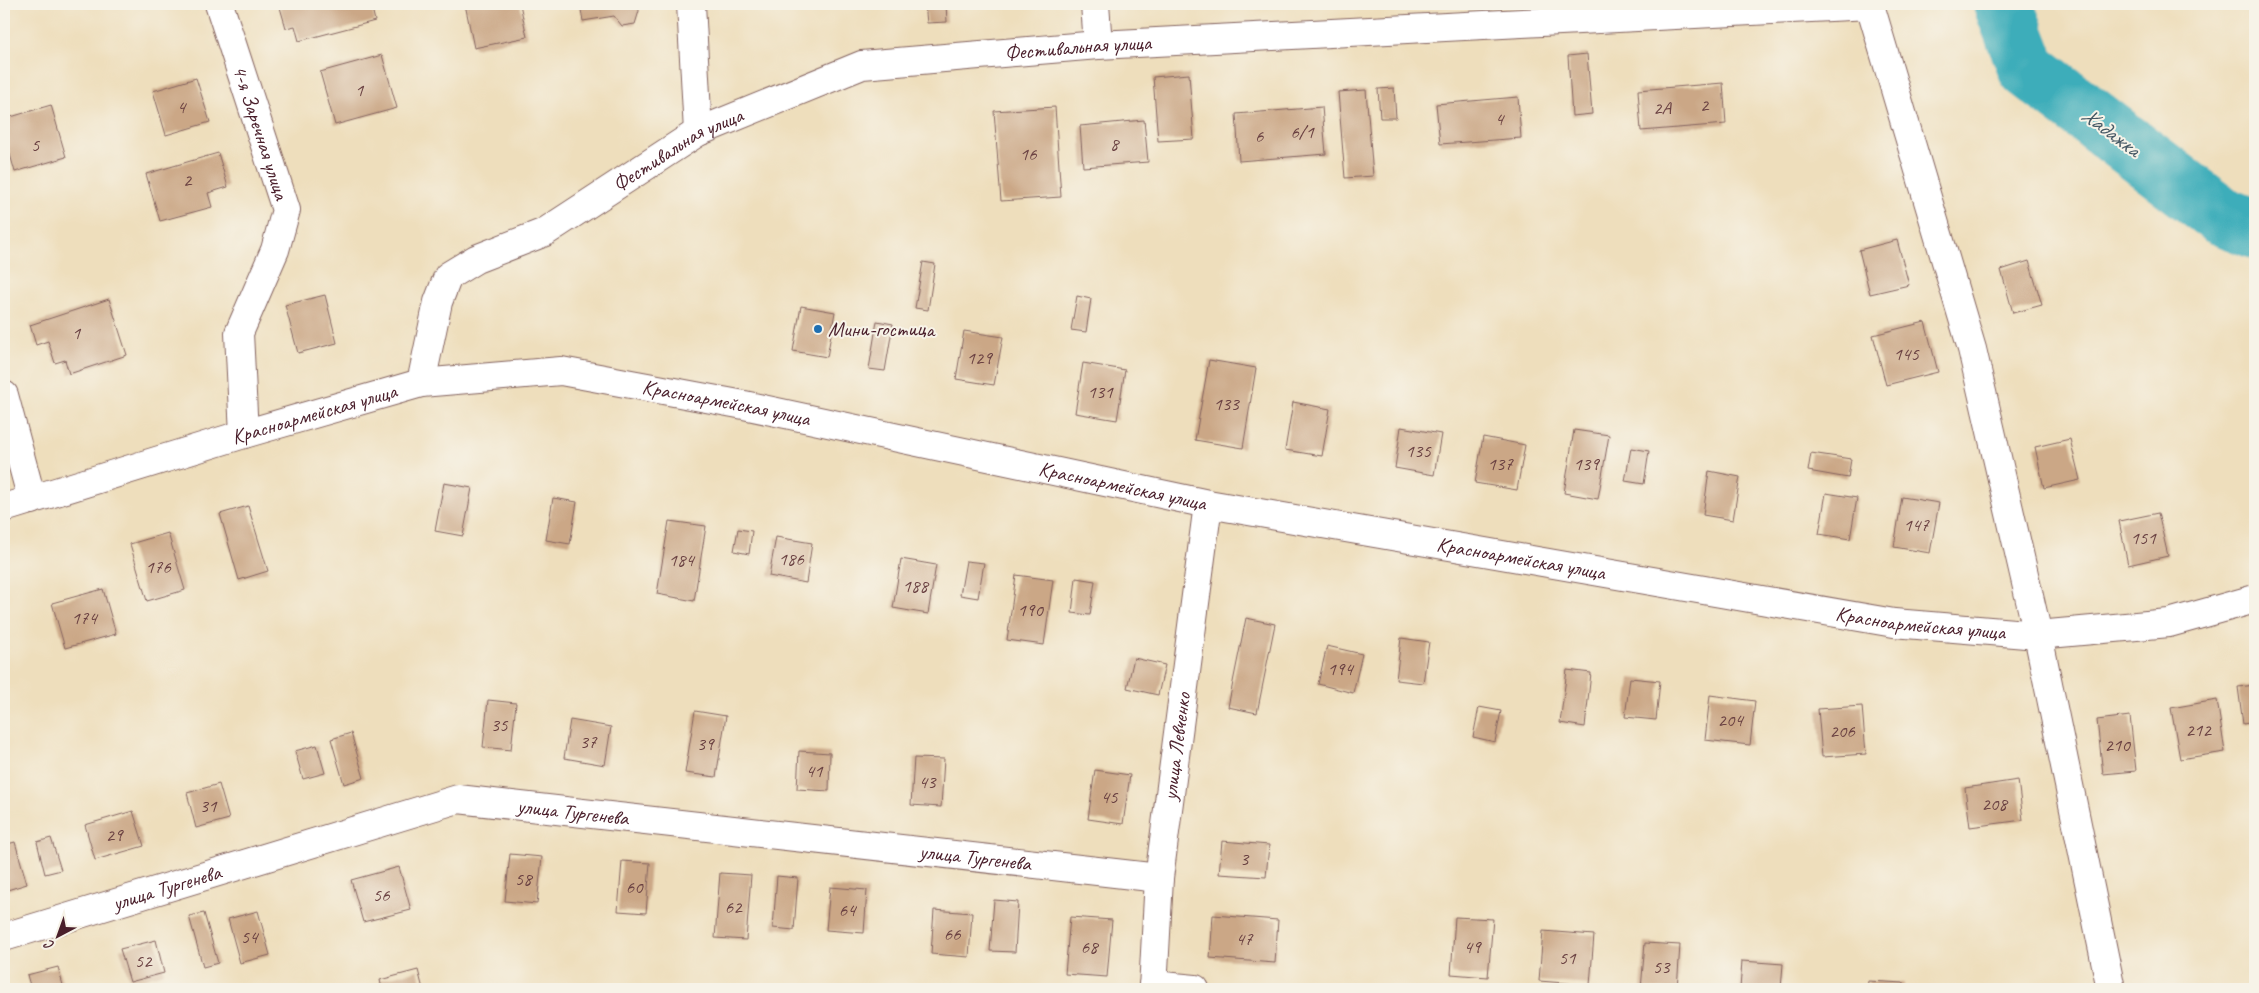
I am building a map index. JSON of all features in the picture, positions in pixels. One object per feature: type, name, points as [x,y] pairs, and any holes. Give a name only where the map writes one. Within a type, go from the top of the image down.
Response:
[{"type":"street","name":"4-я Заречная улица","points":[[219,4],[286,210],[275,250],[239,333],[244,434]]},
{"type":"street","points":[[692,4],[698,132]]},
{"type":"street","points":[[1095,4],[1098,45]]},
{"type":"street","points":[[1870,5],[1972,349],[2038,635],[2111,989]]},
{"type":"street","name":"Фестивальная улица","points":[[421,383],[438,302],[448,276],[476,259],[545,232],[698,132],[862,65],[1459,15],[1870,5]]},
{"type":"street","name":"Красноармейская улица","points":[[4,508],[244,434],[421,383],[561,371],[744,405],[1208,504],[1894,623],[2038,635],[2169,623],[2255,599]]},
{"type":"street","points":[[4,395],[32,500]]},
{"type":"street","name":"улица Левченко","points":[[1153,987],[1159,878],[1208,504]]},
{"type":"street","name":"улица Тургенева","points":[[4,937],[458,799],[1159,878]]},
{"type":"street","points":[[1153,987],[1195,989]]},
{"type":"building","points":[[279,4],[371,4],[375,21],[299,41],[295,26],[286,28]]},
{"type":"building","points":[[465,4],[520,4],[527,37],[474,48]]},
{"type":"building","points":[[580,4],[638,4],[639,11],[635,24],[622,26],[614,16],[583,21]]},
{"type":"building","points":[[925,4],[946,4],[947,22],[927,23]]},
{"type":"building","points":[[1587,54],[1592,114],[1572,116],[1568,56]]},
{"type":"building","points":[[382,55],[397,108],[335,125],[320,72]]},
{"type":"building","points":[[1189,74],[1194,139],[1158,141],[1153,77]]},
{"type":"building","points":[[196,78],[210,122],[166,135],[153,91]]},
{"type":"building","points":[[1723,83],[1726,124],[1641,131],[1638,90]]},
{"type":"building","points":[[1394,88],[1396,118],[1380,118],[1378,89]]},
{"type":"building","points":[[1366,90],[1373,176],[1345,178],[1338,92]]},
{"type":"building","points":[[1518,97],[1521,138],[1440,144],[1436,104]]},
{"type":"building","points":[[51,105],[66,157],[15,172],[4,133],[4,119]]},
{"type":"building","points":[[1055,107],[1061,197],[1001,201],[994,111]]},
{"type":"building","points":[[1322,107],[1326,154],[1239,161],[1236,114]]},
{"type":"building","points":[[1144,120],[1148,162],[1083,167],[1080,126]]},
{"type":"building","points":[[218,153],[228,187],[208,193],[212,207],[160,221],[146,174]]},
{"type":"building","points":[[1897,240],[1909,285],[1870,294],[1859,250]]},
{"type":"building","points":[[2029,261],[2042,305],[2013,313],[2001,270]]},
{"type":"building","points":[[923,262],[935,264],[928,310],[915,308]]},
{"type":"building","points":[[325,295],[337,343],[298,353],[285,305]]},
{"type":"building","points":[[1077,296],[1091,299],[1086,332],[1071,330]]},
{"type":"building","points":[[109,299],[127,355],[69,374],[65,360],[55,363],[48,341],[36,345],[30,325]]},
{"type":"building","points":[[801,306],[835,312],[827,357],[793,351]]},
{"type":"building","points":[[877,321],[893,324],[885,371],[869,369]]},
{"type":"building","points":[[1925,322],[1938,372],[1886,385],[1873,335]]},
{"type":"building","points":[[964,331],[1003,337],[994,385],[956,379]]},
{"type":"building","points":[[1209,360],[1256,368],[1243,448],[1195,440]]},
{"type":"building","points":[[1083,363],[1125,370],[1117,420],[1075,413]]},
{"type":"building","points":[[1293,402],[1330,409],[1322,456],[1285,450]]},
{"type":"building","points":[[1401,427],[1441,434],[1434,475],[1395,468]]},
{"type":"building","points":[[1574,430],[1609,435],[1598,499],[1564,493]]},
{"type":"building","points":[[1483,437],[1525,445],[1517,490],[1475,483]]},
{"type":"building","points":[[2070,439],[2080,480],[2044,488],[2035,447]]},
{"type":"building","points":[[1631,448],[1649,451],[1644,484],[1625,481]]},
{"type":"building","points":[[1811,453],[1851,459],[1848,478],[1808,471]]},
{"type":"building","points":[[1709,471],[1740,477],[1733,520],[1703,515]]},
{"type":"building","points":[[444,483],[472,488],[463,536],[435,531]]},
{"type":"building","points":[[1826,493],[1857,498],[1850,539],[1819,534]]},
{"type":"building","points":[[1902,497],[1939,503],[1930,553],[1894,547]]},
{"type":"building","points":[[553,498],[577,502],[570,544],[546,540]]},
{"type":"building","points":[[248,506],[268,571],[239,580],[220,514]]},
{"type":"building","points":[[2158,513],[2168,556],[2128,565],[2119,521]]},
{"type":"building","points":[[669,521],[706,526],[694,601],[657,594]]},
{"type":"building","points":[[738,529],[752,531],[749,554],[734,551]]},
{"type":"building","points":[[168,533],[185,590],[147,601],[130,544]]},
{"type":"building","points":[[776,537],[812,543],[806,583],[769,576]]},
{"type":"building","points":[[901,559],[936,565],[928,614],[893,608]]},
{"type":"building","points":[[966,561],[984,563],[978,598],[960,595]]},
{"type":"building","points":[[1016,575],[1053,580],[1044,645],[1007,640]]},
{"type":"building","points":[[1076,578],[1095,581],[1090,615],[1072,613]]},
{"type":"building","points":[[103,589],[116,634],[65,648],[52,603]]},
{"type":"building","points":[[1246,618],[1275,624],[1257,713],[1228,707]]},
{"type":"building","points":[[1401,638],[1429,642],[1423,683],[1396,680]]},
{"type":"building","points":[[1327,646],[1362,654],[1353,693],[1318,684]]},
{"type":"building","points":[[1134,658],[1165,665],[1158,695],[1127,688]]},
{"type":"building","points":[[1567,670],[1591,673],[1585,727],[1560,723]]},
{"type":"building","points":[[1630,678],[1660,681],[1656,720],[1625,717]]},
{"type":"building","points":[[2255,685],[2255,722],[2243,724],[2238,687]]},
{"type":"building","points":[[1710,695],[1755,701],[1750,745],[1705,740]]},
{"type":"building","points":[[488,700],[516,703],[511,750],[483,747]]},
{"type":"building","points":[[2217,700],[2225,752],[2180,759],[2171,708]]},
{"type":"building","points":[[1862,706],[1866,754],[1822,757],[1818,709]]},
{"type":"building","points":[[1479,707],[1501,711],[1495,742],[1473,737]]},
{"type":"building","points":[[695,711],[726,716],[716,777],[685,773]]},
{"type":"building","points":[[2130,716],[2136,771],[2103,774],[2097,720]]},
{"type":"building","points":[[570,720],[611,727],[605,765],[564,758]]},
{"type":"building","points":[[351,733],[364,778],[344,784],[331,739]]},
{"type":"building","points":[[317,745],[325,773],[303,779],[295,751]]},
{"type":"building","points":[[799,751],[830,753],[829,791],[797,789]]},
{"type":"building","points":[[914,758],[944,759],[941,807],[911,805]]},
{"type":"building","points":[[1095,770],[1130,775],[1123,824],[1088,819]]},
{"type":"building","points":[[2018,780],[2023,820],[1970,827],[1965,788]]},
{"type":"building","points":[[219,784],[229,819],[196,828],[187,793]]},
{"type":"building","points":[[133,811],[144,846],[95,860],[85,825]]},
{"type":"building","points":[[51,838],[61,870],[45,874],[37,842]]},
{"type":"building","points":[[1222,841],[1269,845],[1266,877],[1219,874]]},
{"type":"building","points":[[15,842],[27,884],[4,891],[4,845]]},
{"type":"building","points":[[510,854],[542,857],[537,904],[505,901]]},
{"type":"building","points":[[622,861],[650,863],[646,913],[618,911]]},
{"type":"building","points":[[399,867],[411,910],[363,922],[351,880]]},
{"type":"building","points":[[720,873],[751,875],[746,940],[715,938]]},
{"type":"building","points":[[777,876],[798,878],[794,930],[773,928]]},
{"type":"building","points":[[830,887],[867,890],[864,933],[826,930]]},
{"type":"building","points":[[994,900],[1018,902],[1015,952],[990,951]]},
{"type":"building","points":[[934,910],[972,913],[969,957],[931,954]]},
{"type":"building","points":[[258,911],[270,955],[240,963],[228,919]]},
{"type":"building","points":[[204,913],[218,963],[203,967],[189,916]]},
{"type":"building","points":[[1213,915],[1278,920],[1275,963],[1210,958]]},
{"type":"building","points":[[1070,917],[1112,920],[1107,977],[1065,974]]},
{"type":"building","points":[[1455,917],[1493,919],[1488,977],[1451,974]]},
{"type":"building","points":[[1543,931],[1594,935],[1590,985],[1539,981]]},
{"type":"building","points":[[156,940],[164,973],[130,982],[120,949]]},
{"type":"building","points":[[1645,943],[1680,945],[1677,989],[1641,989]]},
{"type":"building","points":[[1742,961],[1783,964],[1781,989],[1740,989]]},
{"type":"building","points":[[58,967],[64,989],[31,989],[27,975]]},
{"type":"building","points":[[418,970],[423,989],[382,989],[380,980]]},
{"type":"building","points":[[1868,981],[1904,983],[1904,989],[1867,989]]},
{"type":"building","points":[[2047,985],[2089,988],[2089,989],[2046,989]]},
{"type":"waterway","name":"Хадажка","points":[[2003,4],[2028,69],[2220,215],[2255,229]]},
{"type":"place","name":"Мини-гостица","points":[[818,329]]}]
